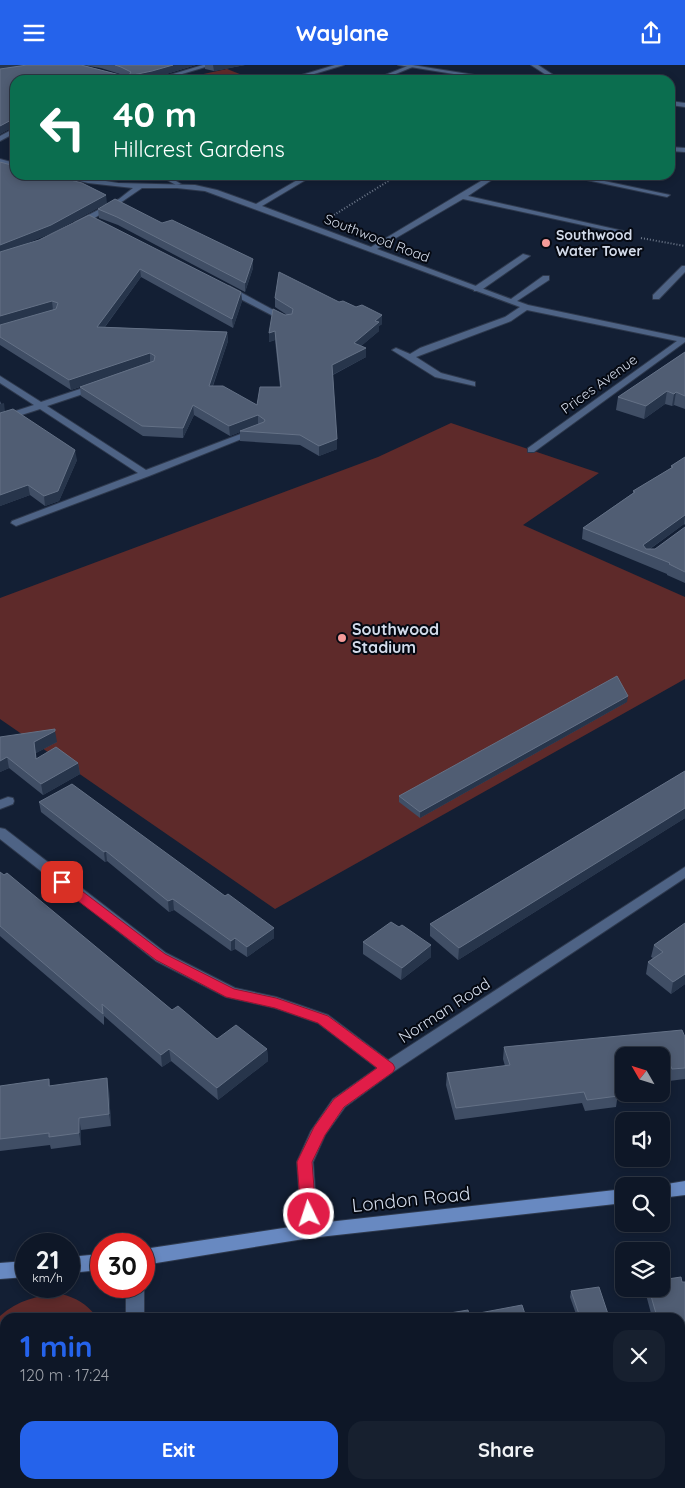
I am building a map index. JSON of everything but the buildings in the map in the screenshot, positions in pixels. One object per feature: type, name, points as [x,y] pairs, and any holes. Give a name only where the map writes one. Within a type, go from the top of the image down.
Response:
[{"type":"main road","points":[[670,1190],[685,1188]]},
{"type":"main road","name":"London Road","points":[[155,1255],[310,1231],[615,1197]]},
{"type":"main road","points":[[0,1271],[15,1270]]},
{"type":"street","points":[[174,75],[209,65]]},
{"type":"street","points":[[306,75],[341,65]]},
{"type":"street","points":[[401,65],[470,75]]},
{"type":"street","points":[[534,65],[550,75]]},
{"type":"street","points":[[389,75],[412,66]]},
{"type":"street","name":"Southwood Road","points":[[85,180],[105,184],[140,186],[178,184],[215,191],[526,307],[684,340]]},
{"type":"street","points":[[170,180],[178,184]]},
{"type":"street","points":[[258,206],[302,180]]},
{"type":"street","points":[[372,249],[488,180]]},
{"type":"street","points":[[591,180],[667,195]]},
{"type":"street","points":[[71,229],[140,186]]},
{"type":"street","points":[[462,197],[624,232]]},
{"type":"street","points":[[88,218],[97,221]]},
{"type":"street","points":[[477,289],[526,256]]},
{"type":"street","points":[[656,297],[685,268]]},
{"type":"street","points":[[511,302],[546,278]]},
{"type":"street","points":[[218,284],[288,320]]},
{"type":"street","points":[[411,358],[412,355],[423,350],[481,331],[508,319],[526,307]]},
{"type":"street","name":"Prices Avenue","points":[[531,450],[684,340]]},
{"type":"street","points":[[396,350],[438,375],[472,384]]},
{"type":"street","points":[[0,379],[146,474]]},
{"type":"street","points":[[0,419],[105,383]]},
{"type":"street","points":[[16,523],[259,430]]},
{"type":"street","points":[[0,832],[161,957],[231,993],[276,1003],[323,1019],[388,1068]]},
{"type":"street","name":"Norman Road","points":[[310,1231],[305,1162],[316,1139],[339,1103],[388,1068],[685,872]]},
{"type":"street","points":[[135,1298],[135,1313]]},
{"type":"path","points":[[334,215],[390,180]]},
{"type":"path","points":[[624,232],[621,234],[685,246]]},
{"type":"shaded area","points":[[227,69],[242,75],[199,75]]},
{"type":"shaded area","name":"Southwood Stadium","points":[[451,423],[599,473],[523,525],[685,597],[685,679],[275,909],[0,719],[0,598],[378,457]]},
{"type":"shaded area","points":[[33,1298],[74,1298],[93,1313],[4,1313],[21,1302]]},
{"type":"place","name":"Southwood Water Tower","points":[[546,243]]},
{"type":"place","name":"Southwood Stadium","points":[[342,638]]},
{"type":"route","points":[[62,882],[161,957],[231,993],[276,1003],[323,1019],[388,1068],[339,1103],[320,1131],[305,1162],[309,1214]]}]
